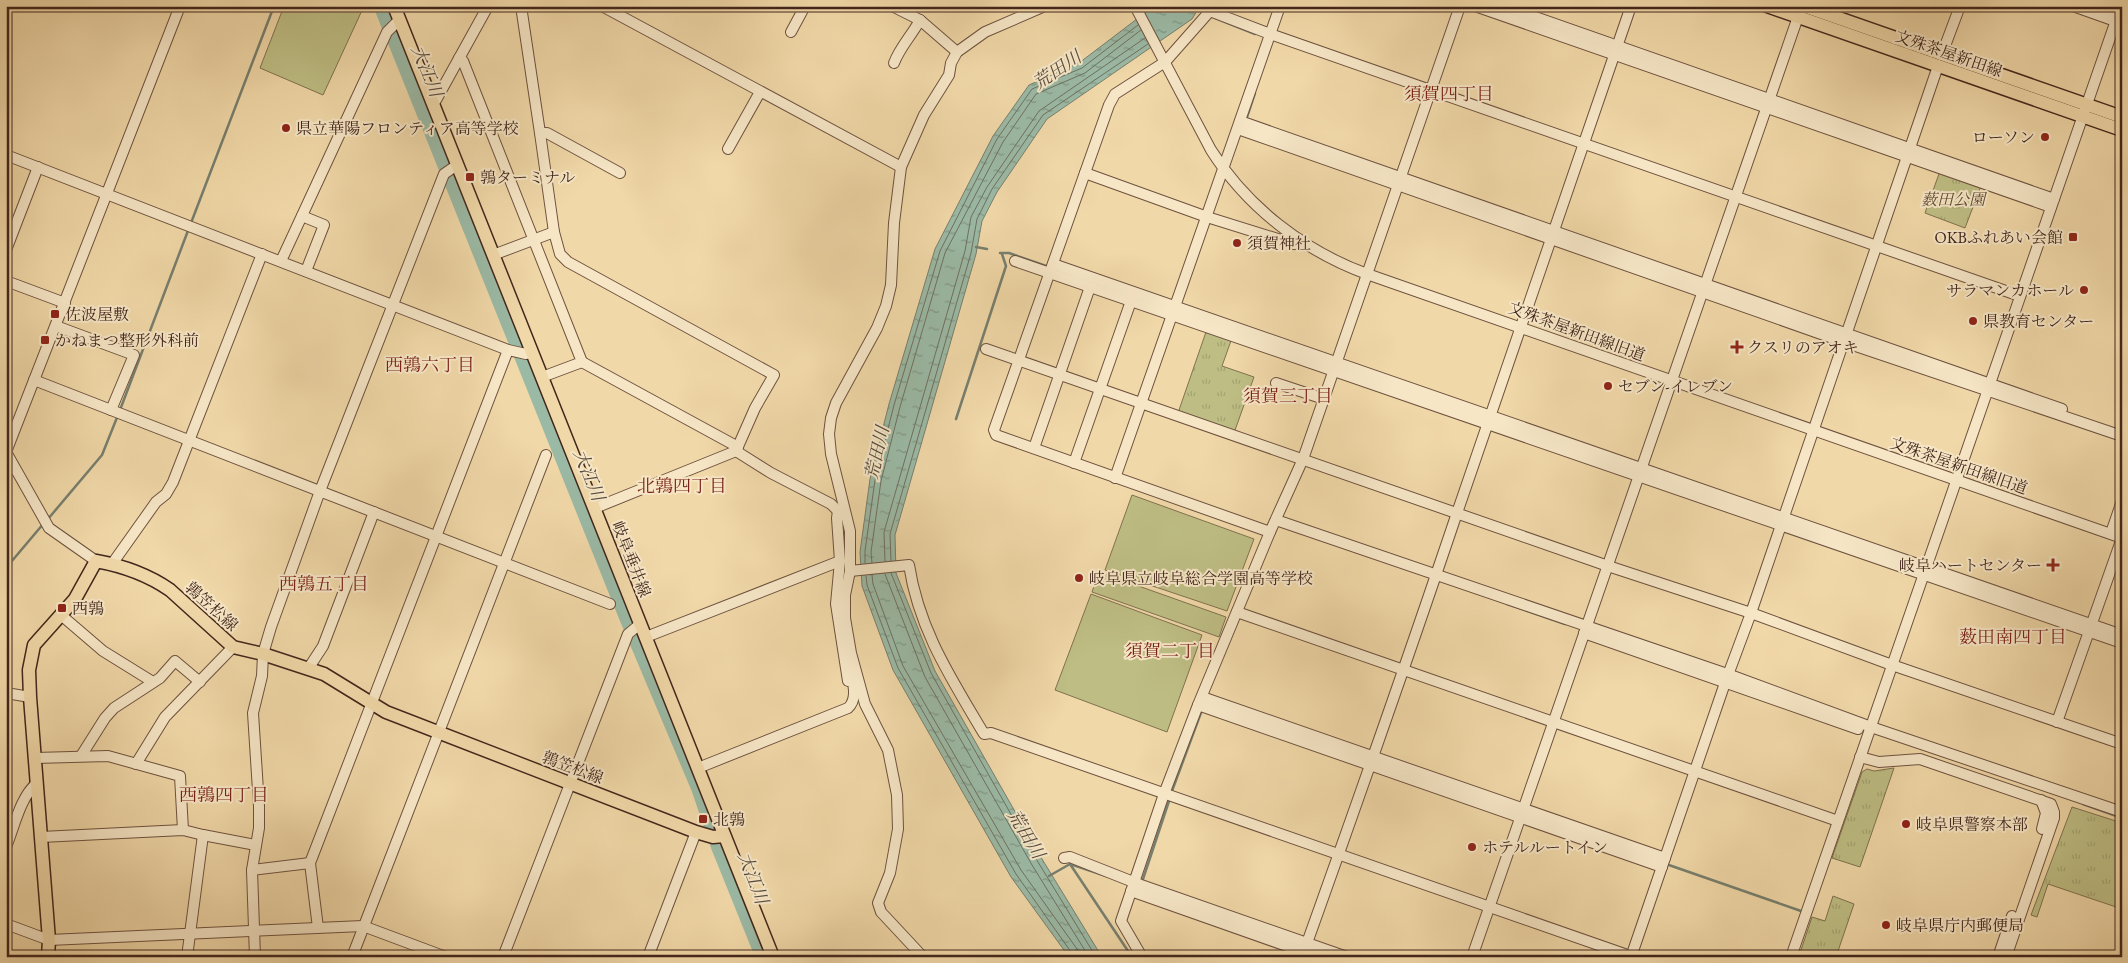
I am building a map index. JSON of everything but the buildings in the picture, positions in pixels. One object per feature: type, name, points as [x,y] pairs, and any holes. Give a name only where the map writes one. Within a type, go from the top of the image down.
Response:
[{"type":"main road","name":"岐阜垂井線","points":[[394,6],[394,24],[432,103],[451,169],[493,255],[521,352],[542,377],[595,508],[634,628],[646,637],[698,768],[718,837],[773,957]]},
{"type":"main road","name":"文殊茶屋新田線","points":[[1767,6],[1801,10],[1942,54],[2085,110],[2122,130]]},
{"type":"main road","name":"文殊茶屋新田線","points":[[1801,10],[1938,66],[2085,110],[2122,117]]},
{"type":"main road","name":"鶉笠松線","points":[[96,560],[145,574],[159,582],[233,647],[263,654],[324,674],[386,712],[696,832],[718,837]]},
{"type":"main road","points":[[48,957],[49,940],[29,670],[34,645],[74,599],[96,560]]},
{"type":"street","points":[[96,560],[46,524],[6,452],[180,6]]},
{"type":"street","points":[[432,103],[488,6]]},
{"type":"street","points":[[521,6],[554,232],[560,254],[568,262],[774,375],[755,408],[737,449],[595,508]]},
{"type":"street","points":[[602,6],[901,167]]},
{"type":"street","points":[[791,32],[805,6]]},
{"type":"street","points":[[892,6],[920,20],[957,52]]},
{"type":"street","points":[[923,957],[882,912],[878,903],[890,873],[898,829],[897,795],[888,750],[865,704],[852,653],[845,610],[845,596],[854,570],[850,546],[850,531],[831,454],[829,434],[831,418],[836,403],[877,328],[886,306],[892,278],[894,223],[901,167],[924,114],[949,75],[957,52],[985,32],[1045,6]]},
{"type":"street","points":[[1115,478],[1280,6]]},
{"type":"street","points":[[1142,957],[1121,922],[1133,886],[1164,794],[1200,701],[1303,459],[1460,6]]},
{"type":"street","points":[[1476,6],[1616,50],[2053,203]]},
{"type":"street","points":[[1504,6],[1616,50]]},
{"type":"street","points":[[1305,951],[1402,670],[1436,578],[1631,6]]},
{"type":"street","points":[[1942,54],[1960,6]]},
{"type":"street","points":[[2072,6],[2120,15]]},
{"type":"street","points":[[2101,6],[2120,15]]},
{"type":"street","points":[[1472,957],[1801,10]]},
{"type":"street","name":"文殊茶屋新田線旧道","points":[[1137,11],[1223,169],[1249,199],[1300,240],[1322,254],[1367,274],[2122,538]]},
{"type":"street","points":[[2020,296],[1270,34],[1210,11],[1163,59],[1115,94],[1109,104],[994,430],[996,435],[1115,478],[1436,578],[1869,730],[2122,812]]},
{"type":"street","points":[[1791,957],[2020,296],[2120,15]]},
{"type":"street","points":[[894,63],[898,52],[910,38],[920,20]]},
{"type":"street","points":[[281,262],[394,24]]},
{"type":"street","points":[[459,58],[463,61],[535,239],[582,362],[737,449],[771,473],[830,504],[838,510],[842,528],[850,546]]},
{"type":"street","points":[[854,570],[909,565],[914,594],[932,641],[984,734],[991,733],[1632,957],[1910,153],[1938,66]]},
{"type":"street","points":[[728,149],[760,92]]},
{"type":"street","points":[[1239,125],[1990,387],[2122,430]]},
{"type":"street","points":[[540,133],[547,133],[620,173]]},
{"type":"street","points":[[6,155],[393,305],[521,352],[436,536],[310,863],[318,928]]},
{"type":"street","points":[[6,250],[38,167]]},
{"type":"street","points":[[256,957],[252,870],[260,828],[253,713],[262,676],[263,654],[320,490],[393,305],[451,169]]},
{"type":"street","points":[[1085,173],[1207,217],[1294,244],[1300,240]]},
{"type":"street","points":[[302,216],[324,226],[306,271]]},
{"type":"street","points":[[493,255],[554,232]]},
{"type":"street","points":[[112,564],[156,502],[166,494],[190,441],[262,254]]},
{"type":"street","points":[[1015,261],[1051,268],[2090,629],[2122,643]]},
{"type":"street","points":[[1051,268],[1090,287],[1131,301],[1173,311]]},
{"type":"street","points":[[6,281],[65,303]]},
{"type":"street","points":[[1034,448],[1090,287]]},
{"type":"street","points":[[1074,463],[1131,301]]},
{"type":"street","points":[[56,326],[134,356],[111,410]]},
{"type":"street","points":[[986,349],[1608,566],[1752,612],[1892,665],[2122,744]]},
{"type":"street","points":[[542,377],[582,362]]},
{"type":"street","points":[[34,380],[610,604]]},
{"type":"street","points":[[1276,383],[1324,399]]},
{"type":"street","points":[[1990,387],[2122,436]]},
{"type":"street","points":[[352,957],[546,455]]},
{"type":"street","points":[[2111,533],[2122,501]]},
{"type":"street","points":[[838,510],[836,518],[840,561],[836,604],[853,701]]},
{"type":"street","points":[[308,669],[323,646],[374,512]]},
{"type":"street","points":[[2057,722],[2122,538]]},
{"type":"street","points":[[646,637],[840,561]]},
{"type":"street","points":[[1237,612],[1553,723],[1696,770],[1838,821]]},
{"type":"street","points":[[61,615],[103,651],[153,682]]},
{"type":"street","points":[[503,957],[569,783],[634,628]]},
{"type":"street","points":[[2090,629],[2122,635]]},
{"type":"street","points":[[136,764],[165,717],[233,647]]},
{"type":"street","points":[[698,768],[848,708],[853,701],[850,659],[852,653]]},
{"type":"street","points":[[81,756],[105,718],[114,708],[160,678],[175,661],[200,682]]},
{"type":"street","points":[[6,693],[30,697]]},
{"type":"street","points":[[1200,701],[1663,863]]},
{"type":"street","points":[[35,758],[108,756],[180,776],[183,830]]},
{"type":"street","points":[[1860,757],[1879,762],[1920,758],[2051,804],[2054,818],[2006,957]]},
{"type":"street","points":[[6,847],[23,803],[32,787],[37,783]]},
{"type":"street","points":[[1998,957],[2046,818],[2041,800]]},
{"type":"street","points":[[41,837],[183,830],[256,845]]},
{"type":"street","points":[[648,957],[696,832]]},
{"type":"street","points":[[187,957],[192,932],[203,835]]},
{"type":"street","points":[[1064,858],[1070,857],[1133,886],[1318,957]]},
{"type":"street","points":[[252,870],[310,863]]},
{"type":"street","points":[[6,924],[49,940],[192,932],[363,926],[426,953],[446,957]]},
{"type":"street","points":[[1305,951],[1347,957]]},
{"type":"green space","points":[[284,6],[364,6],[323,95],[260,68]]},
{"type":"green space","name":"薮田公園","points":[[1940,171],[1981,186],[1965,228],[1925,213]]},
{"type":"green space","points":[[1207,329],[1232,338],[1222,366],[1254,377],[1234,433],[1178,413]]},
{"type":"green space","points":[[1132,495],[1254,539],[1227,611],[1105,570]]},
{"type":"green space","points":[[1099,572],[1226,617],[1219,637],[1092,592]]},
{"type":"green space","points":[[1091,594],[1202,635],[1167,732],[1055,690]]},
{"type":"green space","points":[[1894,768],[1860,867],[1832,858],[1862,772],[1867,769],[1874,771]]},
{"type":"green space","points":[[2072,807],[2122,823],[2122,909],[2048,884],[2037,917],[2031,915]]},
{"type":"green space","points":[[1833,896],[1854,904],[1836,957],[1810,957],[1800,953],[1812,917],[1825,921]]},
{"type":"water","name":"荒田川","points":[[1154,6],[1200,6],[1192,19],[1047,119],[997,192],[982,221],[976,254],[895,535],[896,573],[935,671],[1042,859],[1102,957],[1069,957],[1011,877],[893,670],[862,586],[860,552],[870,479],[889,404],[935,249],[993,136],[1029,85],[1079,63]]},
{"type":"waterway","points":[[191,223],[274,6]]},
{"type":"waterway","name":"大江川","points":[[381,6],[626,616],[699,789],[719,848],[763,957]]},
{"type":"waterway","points":[[1195,6],[1202,11]]},
{"type":"waterway","points":[[1210,16],[1255,34]]},
{"type":"waterway","points":[[1247,117],[1255,93]]},
{"type":"waterway","points":[[120,410],[189,228]]},
{"type":"waterway","points":[[976,247],[987,249]]},
{"type":"waterway","points":[[1000,253],[1009,253],[1049,267]]},
{"type":"waterway","points":[[956,419],[1006,266],[1002,254]]},
{"type":"waterway","points":[[48,519],[102,455],[118,415]]},
{"type":"waterway","points":[[6,568],[44,523]]},
{"type":"waterway","points":[[1507,604],[1565,624]]},
{"type":"waterway","points":[[1172,791],[1202,710]]},
{"type":"waterway","points":[[1142,882],[1169,801]]},
{"type":"waterway","points":[[2083,804],[2122,818]]},
{"type":"waterway","points":[[1070,864],[1132,957]]},
{"type":"waterway","points":[[1049,876],[1070,864],[1106,876]]},
{"type":"waterway","points":[[1666,864],[1801,911]]},
{"type":"place","name":"県立華陽フロンティア高等学校","points":[[286,128]]},
{"type":"place","name":"ローソン","points":[[2045,137]]},
{"type":"place","name":"鶉ターミナル","points":[[470,177]]},
{"type":"place","name":"OKBふれあい会館","points":[[2073,237]]},
{"type":"place","name":"須賀神社","points":[[1237,243]]},
{"type":"place","name":"サラマンカホール","points":[[2084,290]]},
{"type":"place","name":"佐波屋敷","points":[[55,314]]},
{"type":"place","name":"県教育センター","points":[[1973,321]]},
{"type":"place","name":"かねまつ整形外科前","points":[[45,340]]},
{"type":"place","name":"クスリのアオキ","points":[[1737,347]]},
{"type":"place","name":"セブン-イレブン","points":[[1608,386]]},
{"type":"place","name":"岐阜ハートセンター","points":[[2053,565]]},
{"type":"place","name":"岐阜県立岐阜総合学園高等学校","points":[[1079,578]]},
{"type":"place","name":"西鶉","points":[[62,608]]},
{"type":"place","name":"北鶉","points":[[703,819]]},
{"type":"place","name":"岐阜県警察本部","points":[[1906,824]]},
{"type":"place","name":"ホテルルートイン","points":[[1472,847]]},
{"type":"place","name":"岐阜県庁内郵便局","points":[[1886,925]]},
{"type":"district","name":"須賀四丁目","points":[[1449,94]]},
{"type":"district","name":"西鶉六丁目","points":[[430,365]]},
{"type":"district","name":"須賀三丁目","points":[[1288,396]]},
{"type":"district","name":"北鶉四丁目","points":[[682,486]]},
{"type":"district","name":"西鶉五丁目","points":[[324,584]]},
{"type":"district","name":"薮田南四丁目","points":[[2013,637]]},
{"type":"district","name":"須賀二丁目","points":[[1170,651]]},
{"type":"district","name":"西鶉四丁目","points":[[224,795]]}]
